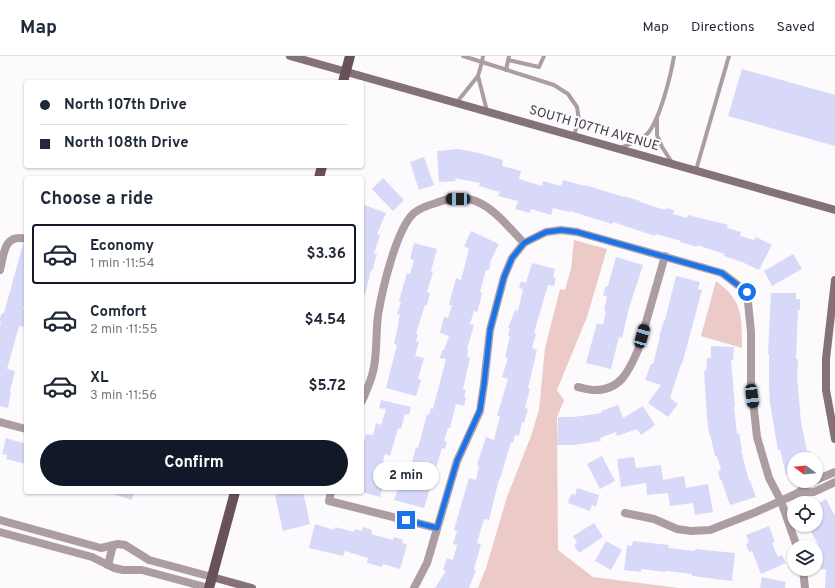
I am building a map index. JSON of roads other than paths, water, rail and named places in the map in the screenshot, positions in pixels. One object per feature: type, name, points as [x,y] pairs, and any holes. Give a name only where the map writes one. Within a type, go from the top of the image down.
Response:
[{"type":"main road","name":"SOUTH 107TH AVENUE","points":[[290,56],[574,135],[835,210]]},
{"type":"main road","points":[[344,80],[350,56]]},
{"type":"main road","points":[[835,280],[826,359],[826,390],[835,439]]},
{"type":"main road","points":[[831,318],[835,308]]},
{"type":"main road","points":[[209,588],[234,494]]},
{"type":"main road","points":[[212,577],[252,588]]},
{"type":"street","points":[[364,396],[374,367],[378,316],[394,250],[402,231],[414,213],[445,199],[474,200],[487,206],[524,243]]},
{"type":"street","points":[[414,588],[427,563],[457,461],[480,410],[490,330],[504,277],[512,258],[524,243],[546,232],[561,230],[577,232],[722,273],[747,292],[751,332],[751,382],[757,437],[769,478],[781,501],[795,540]]},
{"type":"street","points":[[0,270],[7,245],[11,239],[18,237],[24,238]]},
{"type":"street","points":[[578,387],[594,390],[604,389],[614,385],[624,378],[632,366],[665,256]]},
{"type":"street","points":[[0,422],[24,428]]},
{"type":"street","points":[[823,477],[835,472]]},
{"type":"street","points":[[798,493],[814,492],[835,482]]},
{"type":"street","points":[[625,513],[654,519],[677,529],[691,531],[710,530],[781,501],[798,493],[804,488]]},
{"type":"street","points":[[331,494],[329,501],[437,528]]},
{"type":"street","points":[[0,520],[101,548],[113,545],[125,546],[149,560],[212,577]]},
{"type":"street","points":[[0,532],[92,557],[123,570],[142,570],[209,588]]},
{"type":"street","points":[[62,549],[65,538]]},
{"type":"street","points":[[108,565],[113,545]]},
{"type":"street","points":[[804,576],[805,588]]},
{"type":"lane","points":[[463,56],[554,85],[568,94],[577,107],[579,120],[574,135]]},
{"type":"lane","points":[[456,103],[478,76],[483,56]]},
{"type":"lane","points":[[506,70],[509,58],[539,67],[544,56]]},
{"type":"lane","points":[[619,148],[639,140],[648,134],[657,119],[672,69],[674,56]]},
{"type":"lane","points":[[696,170],[729,56]]},
{"type":"lane","points":[[478,76],[487,111]]},
{"type":"lane","points":[[657,119],[657,135],[673,164]]}]
